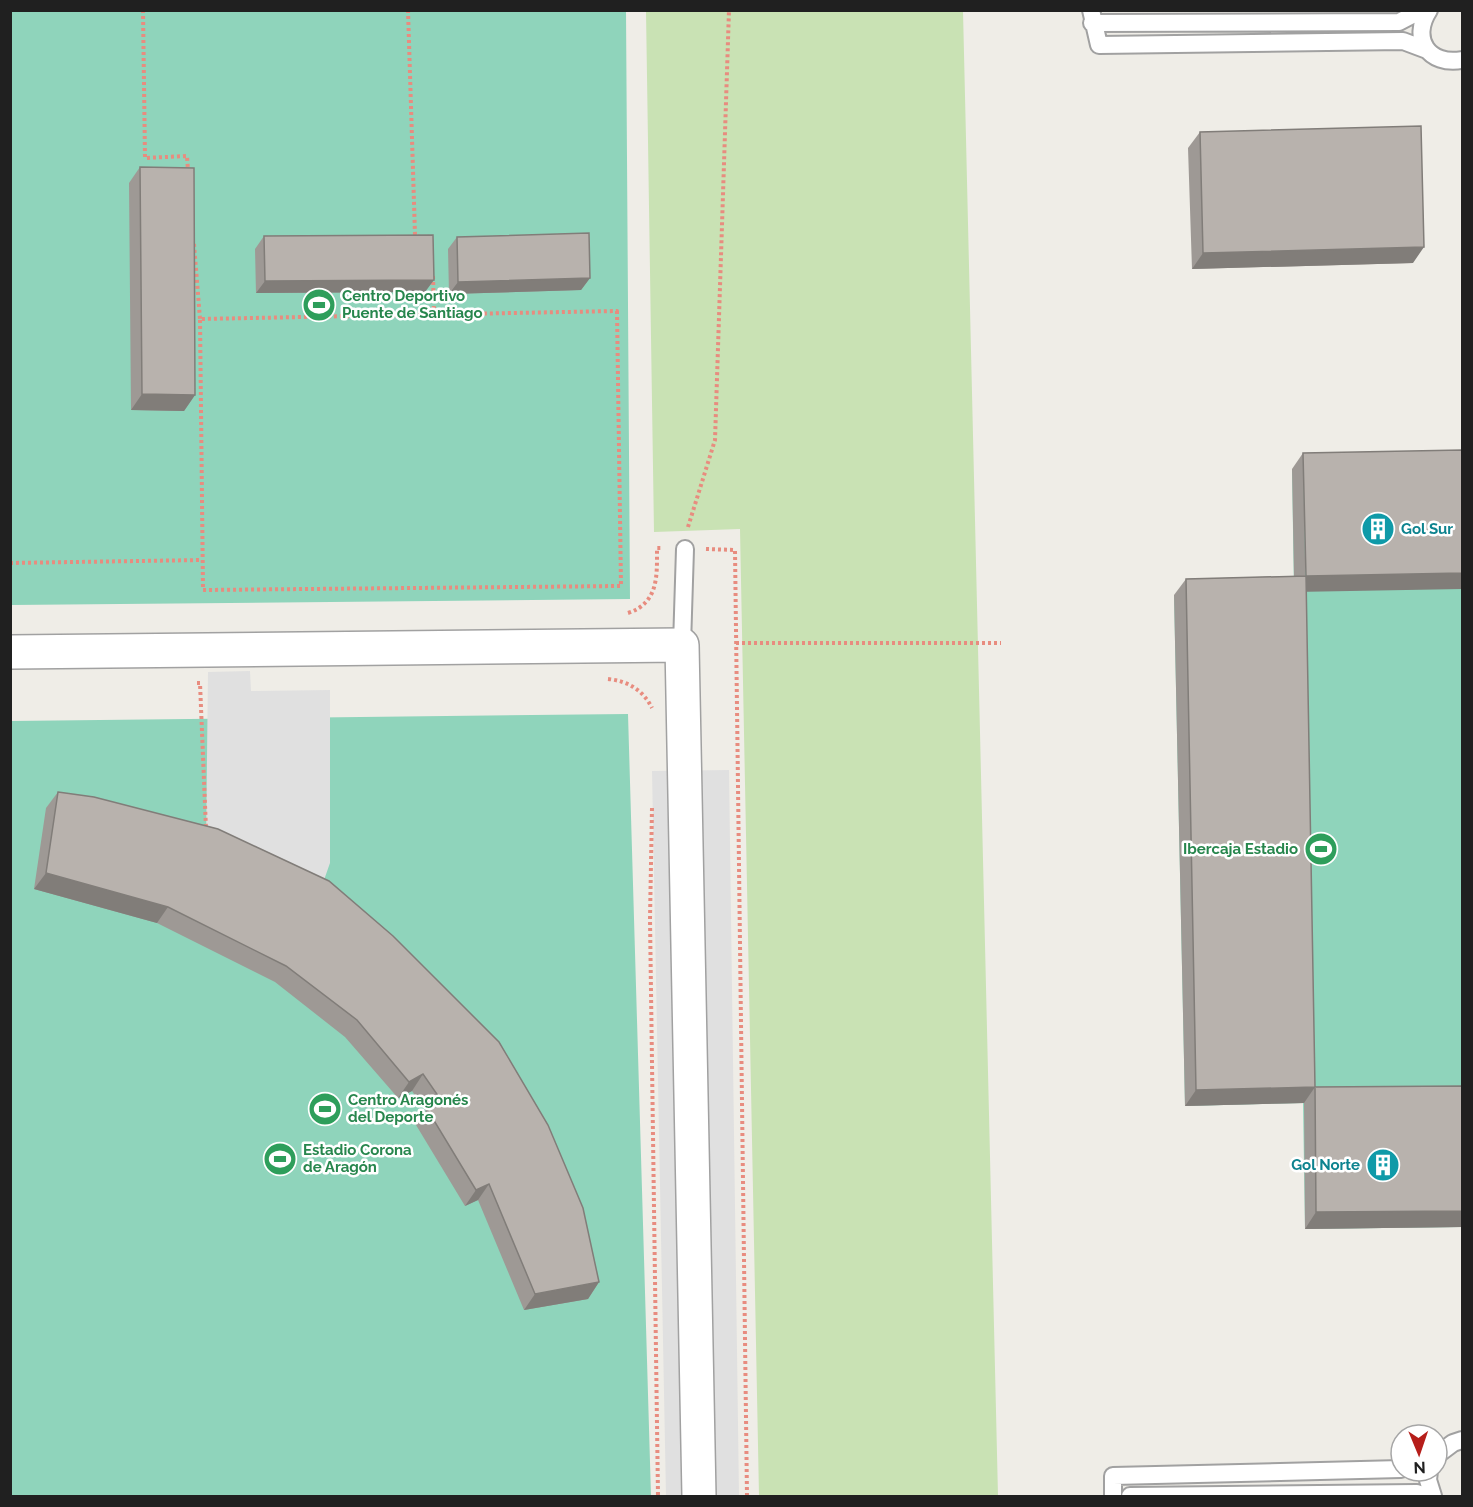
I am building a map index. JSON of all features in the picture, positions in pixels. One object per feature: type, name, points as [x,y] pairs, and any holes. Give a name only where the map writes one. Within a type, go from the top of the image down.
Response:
[{"type":"street","points":[[10,652],[682,645],[699,1497]]},
{"type":"lane","points":[[1422,10],[1399,22],[1092,17],[1098,45],[1402,41],[1427,50],[1443,60],[1462,60]]},
{"type":"lane","points":[[1427,50],[1421,31],[1422,22],[1429,10]]},
{"type":"lane","points":[[682,645],[685,549]]},
{"type":"lane","points":[[1113,1497],[1113,1476],[1389,1469]]},
{"type":"lane","points":[[1130,1497],[1405,1493],[1417,1493],[1424,1497]]},
{"type":"path","points":[[143,10],[145,158],[187,156],[189,180]]},
{"type":"path","points":[[408,10],[415,235],[423,238]]},
{"type":"path","points":[[685,549],[687,530],[715,440],[729,10]]},
{"type":"path","points":[[193,237],[200,318],[203,590],[621,586],[617,311],[200,318]]},
{"type":"path","points":[[432,265],[434,313]]},
{"type":"path","points":[[625,614],[637,610],[653,594],[657,584],[657,548],[735,550],[747,1497]]},
{"type":"path","points":[[10,562],[202,560]]},
{"type":"path","points":[[736,644],[1001,643]]},
{"type":"path","points":[[605,679],[632,685],[646,697],[654,712]]},
{"type":"path","points":[[188,683],[200,683],[206,833]]},
{"type":"path","points":[[652,805],[650,919],[658,1497]]},
{"type":"green space","name":"Centro Deportivo Puente de Santiago","points":[[10,11],[626,11],[630,599],[11,605]]},
{"type":"green space","points":[[646,11],[963,11],[998,1496],[759,1496],[740,529],[654,532]]},
{"type":"green space","name":"Ibercaja Estadio","points":[[1462,466],[1462,1227],[1305,1229],[1303,1103],[1185,1106],[1174,595],[1294,592],[1292,469]]},
{"type":"green space","name":"Centro Aragonés del Deporte","points":[[628,714],[651,1496],[11,1496],[11,721]]},
{"type":"shaded area","points":[[250,671],[251,691],[330,690],[330,863],[318,897],[206,845],[208,672]]},
{"type":"shaded area","points":[[729,770],[739,1496],[666,1496],[652,771]]},
{"type":"building","points":[[1421,126],[1424,247],[1203,253],[1200,132]]},
{"type":"building","points":[[140,167],[194,168],[195,395],[142,394]]},
{"type":"building","points":[[589,233],[590,278],[458,282],[457,237]]},
{"type":"building","points":[[433,235],[434,280],[265,281],[264,236]]},
{"type":"building","name":"Gol Sur","points":[[1462,450],[1462,573],[1306,576],[1303,453]]},
{"type":"building","points":[[1306,576],[1315,1087],[1196,1090],[1186,579]]},
{"type":"building","points":[[58,792],[94,797],[218,829],[329,881],[393,936],[499,1042],[548,1125],[583,1208],[599,1282],[535,1294],[489,1184],[476,1190],[427,1109],[441,1100],[423,1074],[409,1082],[357,1020],[286,966],[168,907],[46,873]]},
{"type":"building","name":"Gol Norte","points":[[1462,1086],[1462,1211],[1316,1212],[1315,1087]]},
{"type":"place","name":"Centro Deportivo Puente de Santiago","points":[[319,305]]},
{"type":"place","name":"Gol Sur","points":[[1378,529]]},
{"type":"place","name":"Ibercaja Estadio","points":[[1321,849]]},
{"type":"place","name":"Centro Aragonés del Deporte","points":[[325,1109]]},
{"type":"place","name":"Estadio Corona de Aragón","points":[[280,1159]]},
{"type":"place","name":"Gol Norte","points":[[1383,1165]]}]
